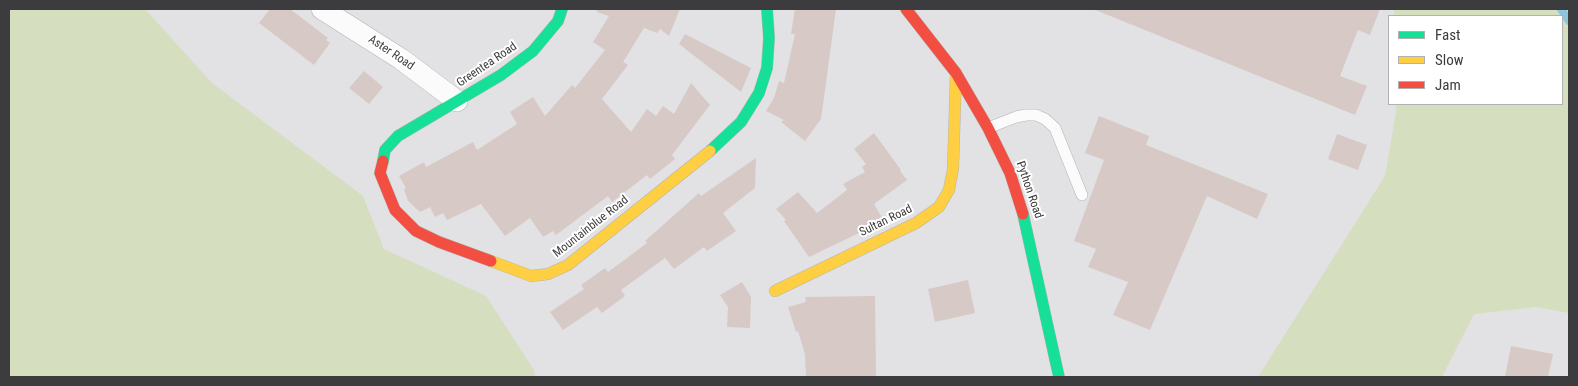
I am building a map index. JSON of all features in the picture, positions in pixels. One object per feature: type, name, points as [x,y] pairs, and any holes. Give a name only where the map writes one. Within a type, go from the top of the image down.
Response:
[{"type":"street","name":"Aster Road","points":[[322,9],[401,59],[457,101]]},
{"type":"street","name":"Greentea Road","points":[[412,128],[501,75],[533,51],[558,21],[562,9]]},
{"type":"street","name":"Mountainblue Road","points":[[412,128],[398,136],[385,150],[380,173],[395,210],[416,231],[439,242],[531,276],[548,274],[568,265],[712,150],[741,122],[759,93],[767,68],[769,38],[767,9]]},
{"type":"street","name":"Python Road","points":[[906,9],[956,74],[988,128],[1010,173],[1026,224],[1059,377]]},
{"type":"street","name":"Sultan Road","points":[[775,291],[916,223],[939,207],[949,190],[953,169],[956,74]]},
{"type":"lane","points":[[988,128],[1026,115],[1036,115],[1044,119],[1055,128],[1082,195]]},
{"type":"green space","points":[[9,9],[145,9],[212,83],[363,196],[384,249],[486,296],[534,370],[536,377],[9,377]]},
{"type":"green space","points":[[1394,9],[1569,9],[1569,313],[1536,307],[1474,314],[1442,377],[1258,377],[1385,176],[1396,105],[1563,105],[1563,15],[1394,15]]},
{"type":"building","points":[[270,9],[290,9],[328,38],[326,40],[330,43],[314,65],[259,23]]},
{"type":"building","points":[[597,9],[680,9],[669,36],[660,29],[657,33],[644,28],[623,62],[628,65],[602,99],[631,132],[647,109],[656,116],[663,106],[674,114],[691,83],[710,105],[672,155],[675,159],[650,179],[647,175],[612,202],[608,196],[556,235],[553,231],[543,237],[530,218],[505,236],[481,204],[447,220],[443,213],[435,217],[430,207],[420,212],[408,201],[404,189],[406,188],[399,176],[424,162],[426,167],[473,142],[477,150],[517,124],[510,112],[533,97],[545,116],[572,85],[575,88],[605,50],[593,42],[609,16],[597,12]]},
{"type":"building","points":[[795,9],[836,9],[821,119],[805,141],[781,122],[784,120],[766,111],[774,98],[779,81],[784,83],[795,34],[791,34]]},
{"type":"building","points":[[1093,9],[1380,9],[1370,35],[1358,30],[1340,76],[1367,86],[1355,115]]},
{"type":"building","points":[[685,34],[751,68],[741,92],[679,44]]},
{"type":"building","points":[[364,71],[383,87],[369,104],[349,88]]},
{"type":"building","points":[[1099,116],[1149,136],[1146,145],[1268,194],[1257,219],[1207,196],[1150,330],[1113,315],[1128,282],[1088,267],[1096,249],[1074,241],[1104,160],[1085,153]]},
{"type":"building","points":[[874,133],[907,180],[874,204],[884,221],[809,257],[784,221],[786,220],[776,209],[798,192],[817,213],[847,190],[843,184],[865,172],[862,167],[866,164],[854,149]]},
{"type":"building","points":[[1337,134],[1367,145],[1358,170],[1328,159]]},
{"type":"building","points":[[756,158],[755,188],[723,213],[736,231],[707,251],[704,247],[674,269],[665,258],[621,290],[625,296],[602,313],[597,307],[563,330],[550,312],[584,289],[581,285],[605,268],[608,272],[647,243],[645,241],[699,193],[701,196]]},
{"type":"building","points":[[968,280],[975,313],[935,322],[928,289]]},
{"type":"building","points":[[742,282],[751,297],[750,328],[727,327],[728,307],[720,295]]},
{"type":"building","points":[[875,296],[876,377],[806,377],[805,354],[788,307],[806,302],[805,297]]},
{"type":"building","points":[[1511,346],[1553,354],[1548,377],[1505,377]]},
{"type":"waterway","points":[[1561,9],[1569,21]]},
{"type":"traffic: fast","points":[[383,161],[385,150],[398,136],[501,75],[533,51],[558,21],[562,9]]},
{"type":"traffic: fast","points":[[710,151],[741,122],[759,93],[767,68],[769,38],[767,9]]},
{"type":"traffic: fast","points":[[1023,214],[1059,377]]},
{"type":"traffic: slow","points":[[775,291],[916,223],[939,207],[949,190],[953,169],[956,73]]},
{"type":"traffic: slow","points":[[491,261],[531,276],[548,274],[568,265],[710,151]]},
{"type":"traffic: jam","points":[[906,9],[956,73],[988,128],[1010,173],[1023,214]]},
{"type":"traffic: jam","points":[[383,161],[380,173],[395,210],[416,231],[439,242],[491,261]]}]
